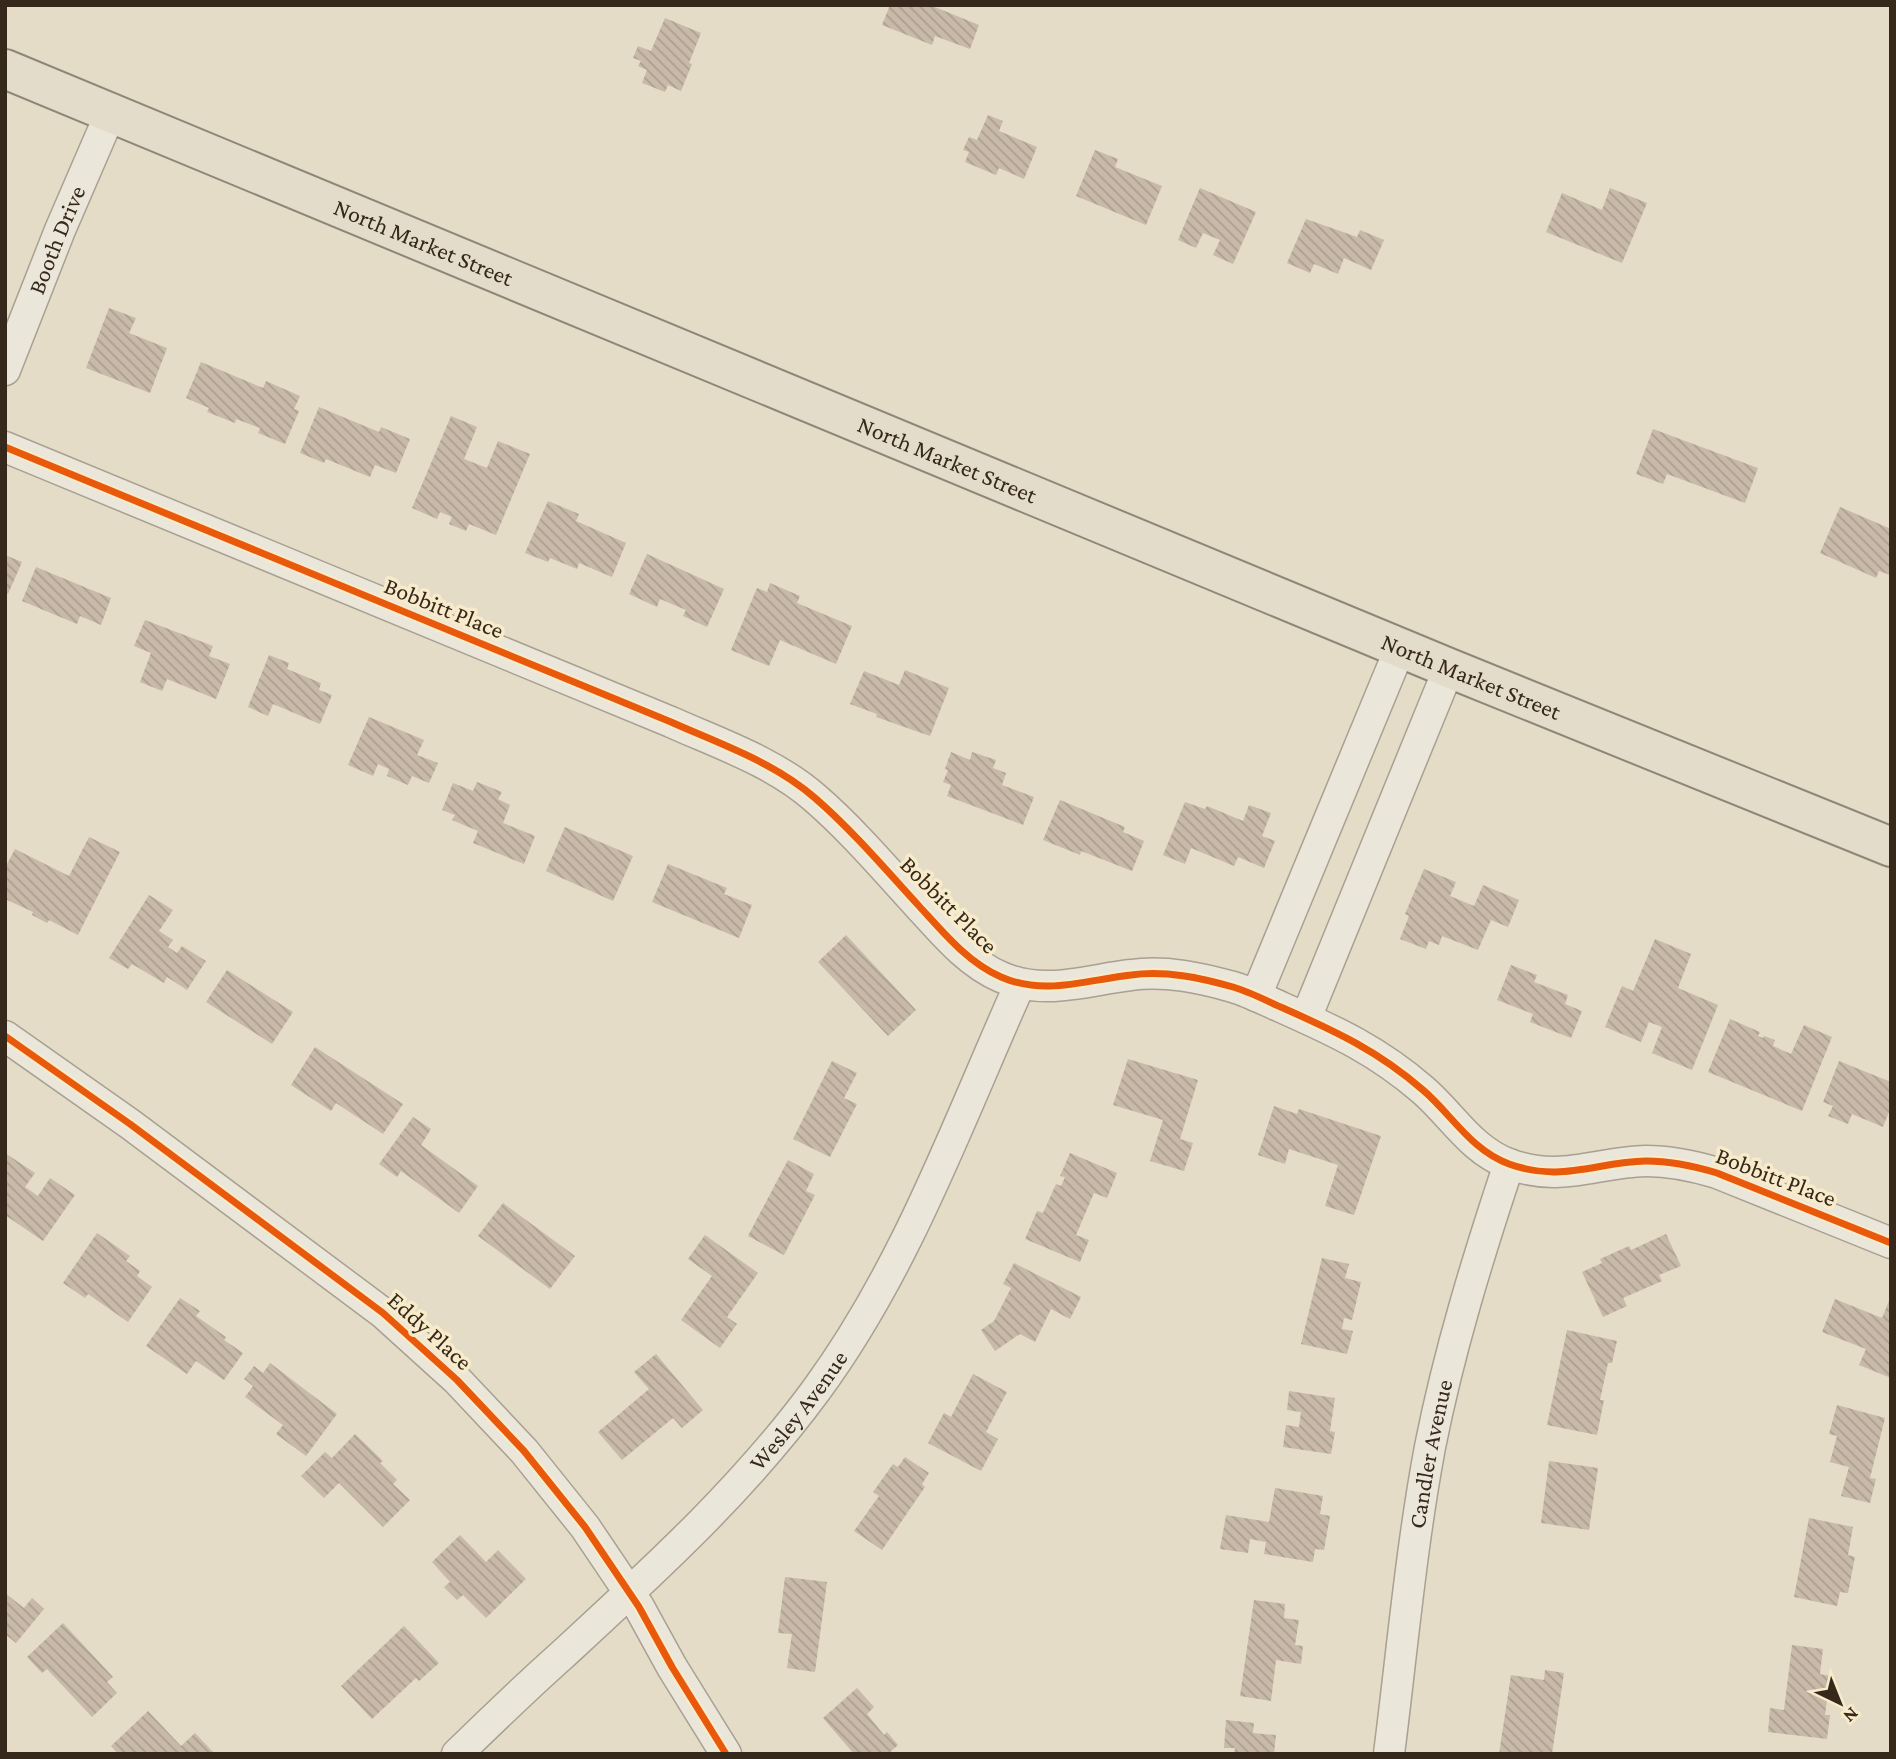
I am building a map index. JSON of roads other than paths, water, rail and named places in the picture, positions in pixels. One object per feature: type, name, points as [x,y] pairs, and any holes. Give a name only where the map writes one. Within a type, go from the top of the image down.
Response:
[{"type":"main road","name":"North Market Street","points":[[5,69],[1449,668],[1891,847]]},
{"type":"street","name":"Booth Drive","points":[[5,370],[111,112]]},
{"type":"street","name":"Bobbitt Place","points":[[5,447],[671,722],[772,768],[815,798],[959,948],[981,967],[1001,978],[1045,987],[1134,974],[1174,975],[1237,988],[1369,1048],[1427,1093],[1486,1153],[1508,1164],[1539,1172],[1563,1173],[1645,1161],[1694,1166],[1891,1243]]},
{"type":"street","points":[[1256,996],[1401,646]]},
{"type":"street","points":[[1306,1018],[1449,668]]},
{"type":"street","name":"Wesley Avenue","points":[[457,1754],[724,1502],[773,1447],[818,1388],[859,1326],[899,1256],[1020,984]]},
{"type":"street","name":"Eddy Place","points":[[5,1036],[130,1124],[393,1321],[457,1380],[524,1451],[585,1527],[629,1593],[726,1754]]},
{"type":"street","name":"Candler Avenue","points":[[1389,1754],[1432,1438],[1471,1286],[1508,1164]]}]
